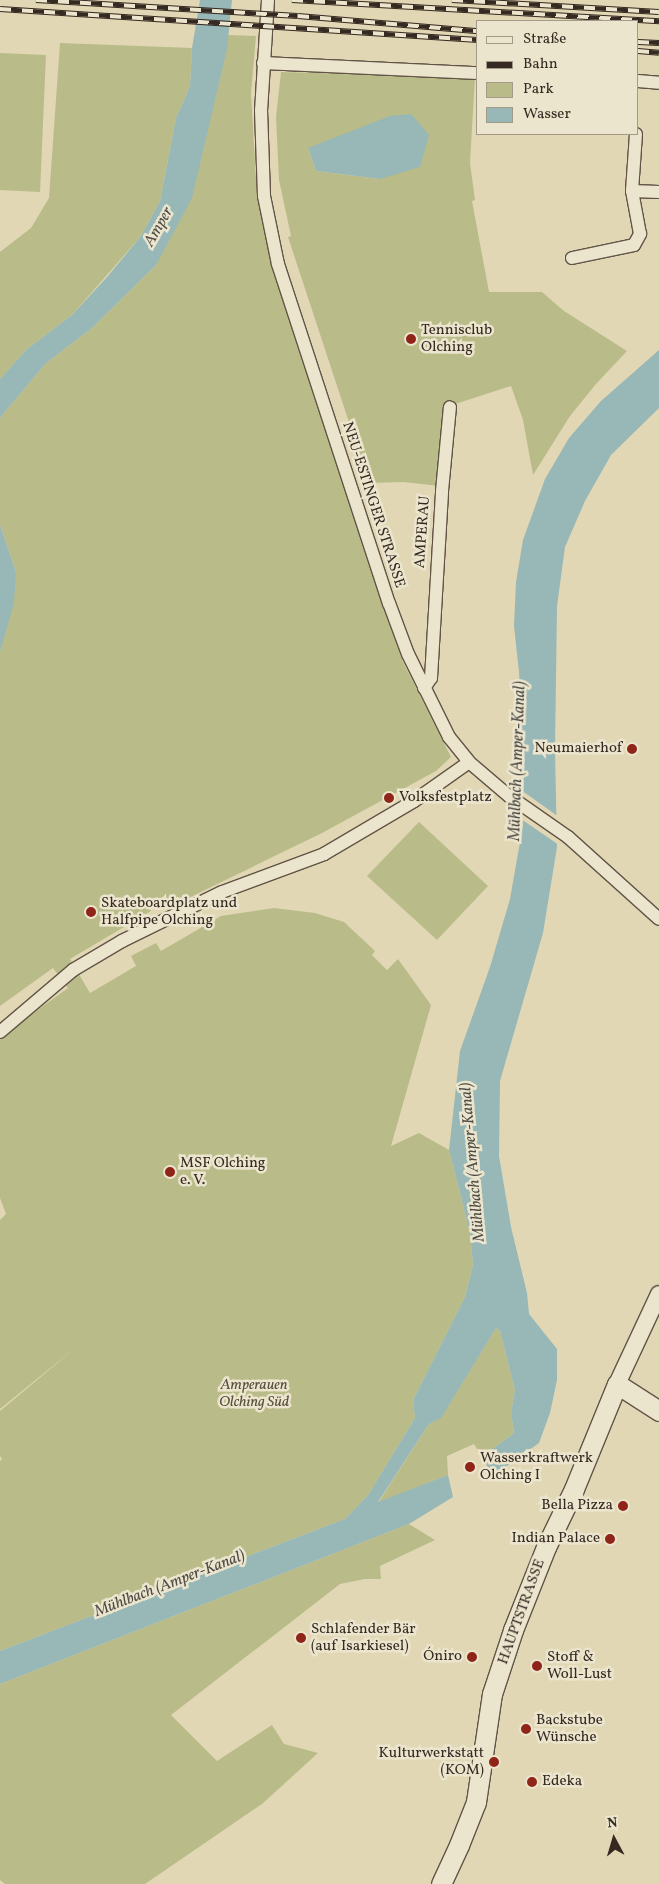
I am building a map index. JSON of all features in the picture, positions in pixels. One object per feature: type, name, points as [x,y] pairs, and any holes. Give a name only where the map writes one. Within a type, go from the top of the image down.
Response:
[{"type":"main road","points":[[617,1384],[659,1411]]},
{"type":"main road","name":"HAUPTSTRASSE","points":[[441,1884],[476,1802],[492,1694],[513,1630],[546,1547],[574,1489],[617,1384]]},
{"type":"street","name":"NEU-ESTINGER STRASSE","points":[[268,0],[260,110],[264,196],[278,264],[389,603],[424,688],[449,737],[469,762],[508,796],[566,835],[659,919]]},
{"type":"street","points":[[263,62],[477,73]]},
{"type":"street","points":[[639,85],[659,83]]},
{"type":"street","points":[[572,258],[634,245],[640,234],[632,191],[636,135]]},
{"type":"street","points":[[632,191],[659,192]]},
{"type":"street","name":"AMPERAU","points":[[424,688],[431,678],[441,501],[450,407]]},
{"type":"street","points":[[0,1032],[73,970],[122,941],[222,892],[324,854],[414,801],[469,762]]},
{"type":"street","name":"HAUPTSTRASSE","points":[[617,1384],[659,1294]]},
{"type":"green space","name":"Amperauen Olching Süd","points":[[228,35],[256,36],[251,93],[257,197],[274,267],[403,662],[451,757],[436,771],[322,833],[170,907],[165,899],[149,907],[151,911],[70,959],[90,993],[136,966],[131,956],[156,943],[161,951],[221,916],[274,908],[315,913],[344,922],[375,951],[372,955],[387,970],[398,959],[431,1005],[391,1146],[419,1133],[449,1150],[470,1233],[473,1265],[465,1297],[413,1400],[415,1418],[368,1495],[345,1519],[0,1651],[0,1461],[2,1459],[0,1456],[0,1411],[80,1344],[0,1409],[0,1220],[6,1214],[0,1198],[0,1037],[68,988],[53,968],[0,1006],[0,652],[16,572],[0,525],[0,418],[45,364],[92,328],[156,265],[215,99]]},
{"type":"green space","points":[[60,43],[192,48],[190,86],[176,118],[160,201],[141,236],[72,315],[27,349],[0,379],[0,252],[31,228],[49,198]]},
{"type":"green space","points":[[0,53],[46,55],[40,192],[0,190]]},
{"type":"green space","points":[[281,72],[475,77],[470,163],[475,200],[472,201],[489,292],[542,292],[564,311],[627,351],[596,384],[570,416],[533,475],[523,420],[511,386],[449,406],[439,486],[404,482],[369,483],[288,237],[291,236],[279,180],[276,117]],"holes":[[[308,148],[380,179],[316,171]]]},
{"type":"green space","points":[[419,822],[488,886],[437,940],[367,876]]},
{"type":"green space","points":[[496,1328],[500,1331],[515,1390],[511,1413],[514,1433],[482,1457],[474,1444],[447,1456],[448,1475],[378,1503],[429,1424],[441,1417]]},
{"type":"green space","points":[[409,1524],[435,1540],[380,1566],[381,1579],[365,1579],[340,1584],[171,1715],[217,1761],[272,1725],[284,1744],[318,1753],[262,1804],[145,1884],[5,1884],[0,1880],[0,1684]]},
{"type":"water","name":"Amper","points":[[200,0],[232,0],[227,49],[192,198],[156,265],[92,328],[45,364],[0,418],[0,379],[27,349],[72,315],[107,277],[141,236],[160,201],[176,118],[190,86],[192,48]]},
{"type":"water","points":[[411,114],[429,135],[420,167],[380,179],[316,171],[308,148],[390,116]]},
{"type":"water","name":"Mühlbach (Amper-Kanal)","points":[[659,350],[659,408],[611,455],[585,501],[565,547],[557,606],[555,750],[557,847],[543,933],[500,1081],[499,1156],[511,1227],[527,1293],[529,1314],[557,1349],[557,1380],[550,1413],[539,1443],[493,1476],[482,1457],[514,1433],[511,1413],[515,1390],[500,1331],[496,1328],[441,1418],[429,1424],[378,1502],[448,1475],[453,1497],[409,1524],[0,1684],[0,1651],[345,1519],[368,1495],[415,1418],[413,1400],[465,1297],[473,1265],[470,1233],[449,1150],[460,1051],[490,967],[510,899],[523,825],[524,758],[519,672],[514,626],[516,582],[523,540],[545,479],[569,438],[601,401]]},
{"type":"water","points":[[0,525],[16,572],[14,603],[0,652]]},
{"type":"pier","points":[[521,790],[559,817],[559,845],[521,819]]},
{"type":"railway","points":[[36,0],[298,16],[477,31]]},
{"type":"railway","points":[[292,0],[659,21]]},
{"type":"railway","points":[[452,0],[659,12]]},
{"type":"railway","points":[[0,9],[477,40]]},
{"type":"railway","points":[[639,42],[659,43]]},
{"type":"railway","points":[[639,51],[659,53]]},
{"type":"place","name":"Tennisclub Olching","points":[[411,339]]},
{"type":"place","name":"Neumaierhof","points":[[632,749]]},
{"type":"place","name":"Volksfestplatz","points":[[389,798]]},
{"type":"place","name":"Skateboardplatz und Halfpipe Olching","points":[[91,912]]},
{"type":"place","name":"MSF Olching e. V.","points":[[170,1172]]},
{"type":"place","name":"Wasserkraftwerk Olching I","points":[[470,1467]]},
{"type":"place","name":"Bella Pizza","points":[[623,1506]]},
{"type":"place","name":"Indian Palace","points":[[610,1539]]},
{"type":"place","name":"Schlafender Bär (auf Isarkiesel)","points":[[301,1638]]},
{"type":"place","name":"Óniro","points":[[472,1657]]},
{"type":"place","name":"Stoff & Woll-Lust","points":[[537,1666]]},
{"type":"place","name":"Backstube Wünsche","points":[[526,1729]]},
{"type":"place","name":"Kulturwerkstatt (KOM)","points":[[494,1762]]},
{"type":"place","name":"Edeka","points":[[532,1782]]}]
